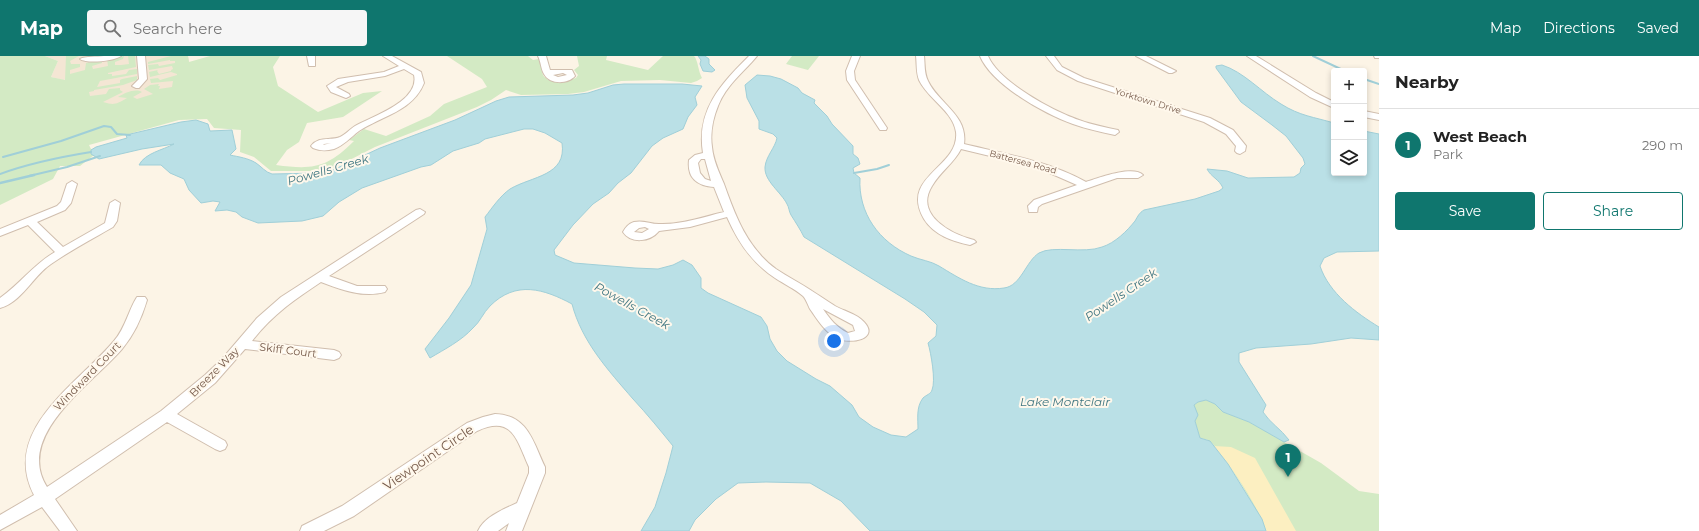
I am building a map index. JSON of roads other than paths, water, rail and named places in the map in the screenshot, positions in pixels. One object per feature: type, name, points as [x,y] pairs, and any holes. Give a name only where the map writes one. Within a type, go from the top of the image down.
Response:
[{"type":"street","points":[[84,59],[94,60],[117,56]]},
{"type":"street","points":[[136,86],[143,79],[141,56]]},
{"type":"street","points":[[343,139],[357,128],[398,107],[412,97],[420,85],[420,77],[418,74],[387,56]]},
{"type":"street","points":[[542,56],[547,73]]},
{"type":"street","points":[[753,56],[728,82],[716,98],[709,118],[707,138],[709,155],[718,184],[741,238],[755,256],[773,272],[809,294]]},
{"type":"street","points":[[856,56],[850,71],[851,80],[883,128]]},
{"type":"street","points":[[920,56],[920,70],[923,79],[958,125],[961,139],[958,146],[925,188],[921,198],[925,212],[935,225],[949,235],[970,242]]},
{"type":"street","points":[[984,56],[988,65],[1001,78],[1043,108],[1080,124],[1115,132]]},
{"type":"street","name":"Yorktown Drive","points":[[1050,56],[1050,60],[1056,67],[1074,77],[1188,113],[1217,125],[1237,139],[1242,146],[1240,151]]},
{"type":"street","points":[[1140,56],[1172,71]]},
{"type":"street","points":[[1251,56],[1313,95],[1332,104]]},
{"type":"street","points":[[346,96],[334,90],[331,86],[348,80],[383,74],[406,66]]},
{"type":"street","points":[[1367,115],[1379,117]]},
{"type":"street","name":"Battersea Road","points":[[958,146],[1043,165],[1067,175],[1084,185]]},
{"type":"street","points":[[709,155],[698,157],[694,160],[695,172],[697,177],[704,184],[718,184]]},
{"type":"street","points":[[1033,210],[1033,206],[1038,202],[1084,185],[1116,175],[1138,175]]},
{"type":"street","points":[[0,233],[64,206],[72,184]]},
{"type":"street","points":[[0,304],[23,286],[46,262],[109,225],[112,221],[115,203]]},
{"type":"street","name":"Breeze Way","points":[[0,523],[45,497],[166,415],[210,379],[272,310],[420,212]]},
{"type":"street","points":[[655,228],[690,224],[731,213]]},
{"type":"street","points":[[30,221],[62,252]]},
{"type":"street","points":[[320,277],[350,290],[361,291],[380,289]]},
{"type":"street","name":"Windward Court","points":[[70,531],[36,483],[32,471],[33,454],[39,434],[57,405],[106,359],[118,345],[128,331],[141,300]]},
{"type":"street","name":"Skiff Court","points":[[242,344],[334,355]]},
{"type":"street","points":[[166,415],[220,445]]},
{"type":"street","name":"Viewpoint Circle","points":[[308,531],[348,511],[472,427],[487,421],[496,420],[512,423],[518,428],[537,467],[537,473],[514,531]]},
{"type":"street","points":[[486,531],[506,515],[524,507]]},
{"type":"water","points":[[698,56],[705,56],[709,59],[709,64],[715,70],[712,72],[703,71],[700,64],[701,60]]},
{"type":"water","name":"Lake Montclair","points":[[1222,65],[1238,72],[1274,99],[1294,111],[1331,122],[1331,176],[1367,176],[1367,132],[1379,134],[1379,251],[1337,252],[1324,258],[1320,266],[1330,285],[1344,301],[1379,327],[1379,340],[1351,338],[1311,344],[1256,348],[1239,353],[1239,362],[1266,405],[1263,412],[1289,440],[1284,442],[1249,422],[1223,412],[1215,404],[1206,400],[1198,402],[1194,405],[1198,415],[1195,421],[1200,438],[1210,441],[1228,464],[1262,519],[1266,531],[870,531],[841,501],[810,483],[766,482],[738,483],[716,499],[695,520],[689,531],[641,531],[655,507],[673,446],[597,355],[582,331],[572,304],[541,291],[520,290],[510,293],[500,298],[490,306],[475,326],[453,344],[430,358],[425,349],[449,318],[471,285],[487,229],[485,217],[510,189],[546,174],[554,169],[562,154],[562,143],[545,133],[533,129],[524,129],[485,139],[479,143],[453,151],[431,165],[421,167],[362,188],[339,202],[323,216],[302,221],[258,223],[242,217],[236,212],[227,210],[215,211],[220,202],[213,201],[201,203],[189,190],[184,179],[170,173],[161,165],[139,165],[150,155],[174,144],[142,149],[99,159],[91,154],[91,150],[96,147],[127,138],[126,135],[196,120],[208,124],[210,131],[232,130],[236,149],[230,155],[253,161],[265,171],[272,174],[319,173],[335,169],[380,148],[455,120],[496,101],[509,97],[573,95],[588,93],[613,85],[624,84],[682,84],[702,86],[695,97],[697,105],[688,117],[683,129],[663,138],[652,146],[631,173],[618,183],[609,193],[593,204],[573,225],[554,250],[555,255],[574,263],[658,269],[673,265],[683,260],[692,265],[701,278],[701,288],[708,293],[761,317],[767,326],[770,339],[777,351],[787,361],[830,386],[852,405],[859,417],[873,427],[891,435],[906,437],[918,429],[919,405],[923,398],[932,390],[932,360],[928,343],[936,336],[937,325],[924,312],[905,299],[804,237],[790,214],[788,205],[770,182],[765,172],[766,163],[777,138],[773,134],[759,129],[759,121],[747,98],[745,85],[757,75],[770,76],[781,79],[798,88],[802,93],[815,100],[814,103],[853,146],[853,154],[858,158],[860,164],[853,168],[854,173],[860,178],[860,191],[863,203],[873,225],[880,234],[889,243],[911,256],[936,264],[970,283],[995,289],[1004,288],[1015,283],[1034,257],[1039,253],[1052,250],[1087,250],[1102,247],[1112,243],[1120,236],[1132,225],[1140,213],[1144,210],[1195,199],[1219,191],[1223,188],[1207,169],[1227,171],[1248,178],[1294,177],[1300,173],[1301,168],[1305,164],[1303,158],[1286,136],[1241,102],[1216,66]]},
{"type":"waterway","points":[[1313,56],[1339,68]]},
{"type":"waterway","points":[[1367,80],[1379,84]]},
{"type":"waterway","points":[[3,157],[61,141],[104,126],[111,127],[117,134],[130,135]]},
{"type":"waterway","points":[[0,174],[45,161],[91,152]]},
{"type":"waterway","name":"Powells Creek","points":[[29,176],[67,167],[100,156]]},
{"type":"waterway","points":[[854,173],[877,169],[889,165]]},
{"type":"waterway","name":"Powells Creek","points":[[0,183],[34,175]]},
{"type":"place","name":"West Beach","points":[[1288,477]]}]
